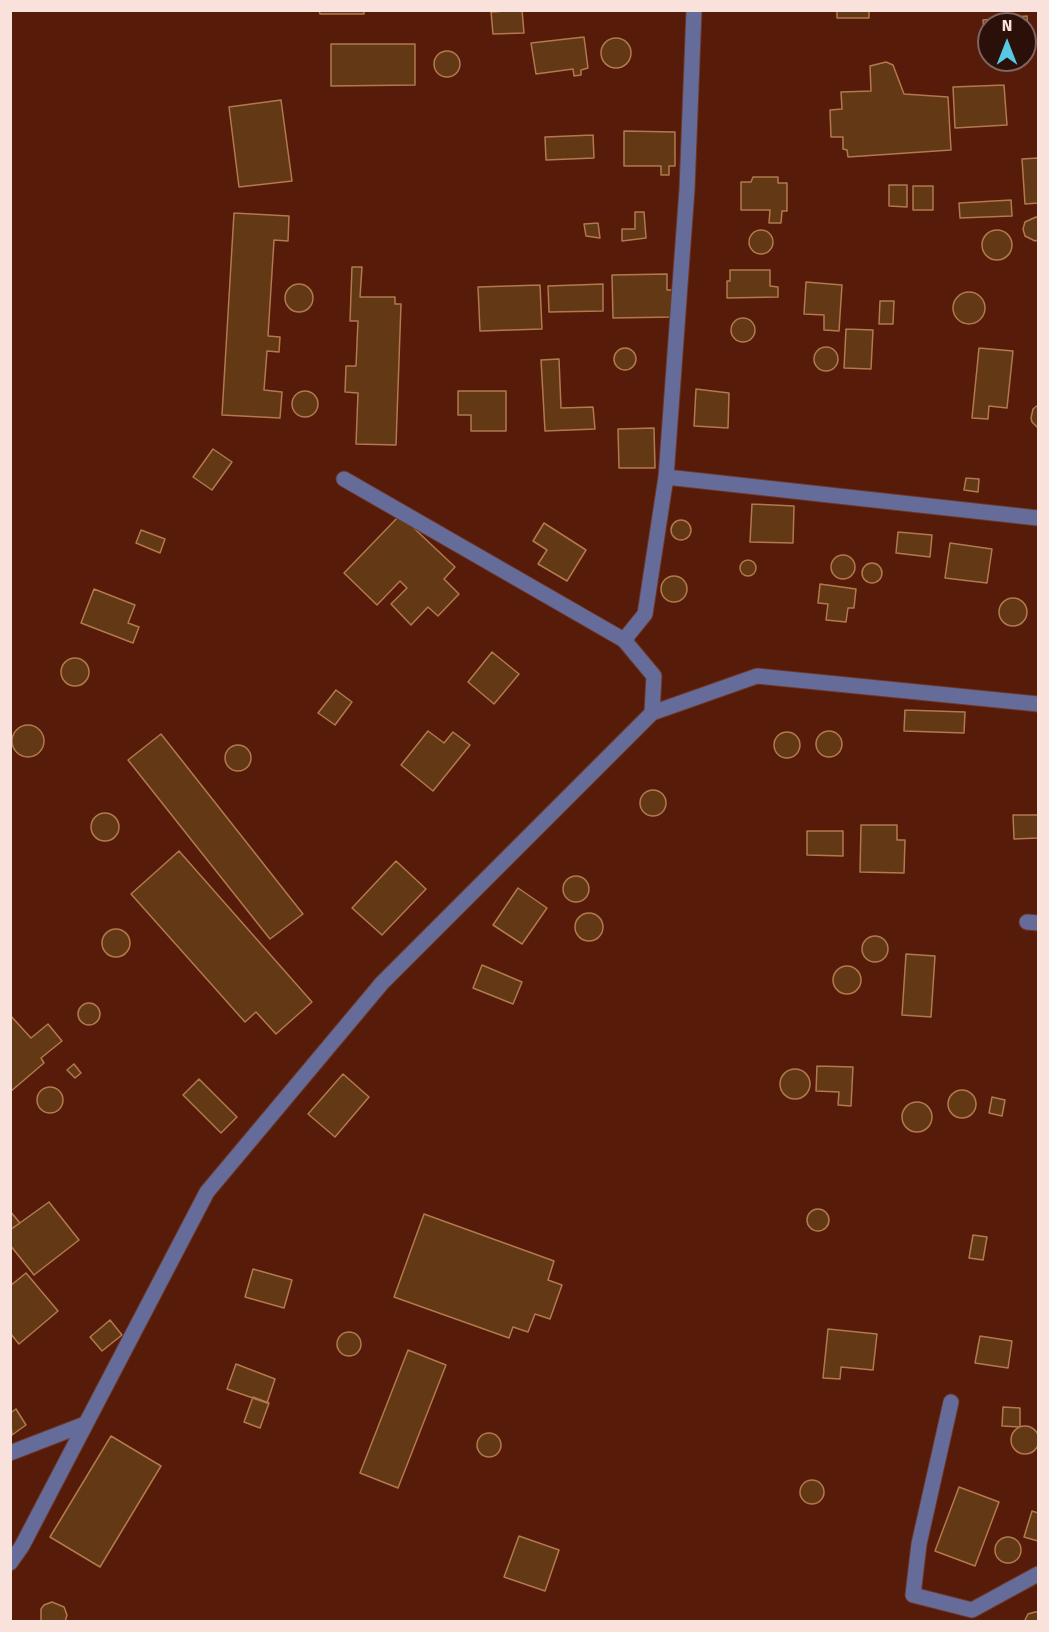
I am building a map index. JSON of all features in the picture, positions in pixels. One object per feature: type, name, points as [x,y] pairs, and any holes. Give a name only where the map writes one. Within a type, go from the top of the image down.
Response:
[{"type":"street","points":[[624,640],[645,614],[666,477],[687,189],[694,10]]},
{"type":"street","points":[[666,477],[1038,518]]},
{"type":"street","points":[[344,480],[624,640],[654,676],[652,713]]},
{"type":"street","points":[[10,1563],[22,1546],[207,1192],[382,983],[652,713],[757,676],[1038,704]]},
{"type":"street","points":[[951,1402],[919,1544],[913,1595],[972,1610],[1038,1574]]},
{"type":"street","points":[[10,1453],[85,1424]]},
{"type":"building","points":[[319,10],[364,10],[364,14],[320,14]]},
{"type":"building","points":[[522,10],[524,33],[493,34],[491,12]]},
{"type":"building","points":[[837,10],[869,10],[869,18],[837,18]]},
{"type":"building","points":[[584,37],[588,68],[581,70],[581,75],[574,76],[573,69],[536,74],[531,43]]},
{"type":"building","points":[[616,38],[622,39],[630,47],[630,59],[622,67],[616,68],[610,67],[602,59],[601,53],[602,47],[610,39]]},
{"type":"building","points":[[331,44],[415,44],[415,85],[331,86]]},
{"type":"building","points":[[447,51],[456,55],[460,64],[456,73],[447,77],[438,73],[434,64],[438,55]]},
{"type":"building","points":[[886,62],[893,65],[904,94],[948,97],[951,150],[848,157],[847,150],[843,149],[843,137],[831,137],[830,110],[842,109],[841,92],[871,91],[870,66]]},
{"type":"building","points":[[1004,85],[1007,125],[955,128],[953,87]]},
{"type":"building","points":[[281,100],[292,181],[239,187],[229,107]]},
{"type":"building","points":[[624,131],[675,132],[675,166],[669,166],[669,175],[661,175],[661,166],[624,166]]},
{"type":"building","points":[[593,135],[594,158],[546,160],[545,137]]},
{"type":"building","points":[[1038,158],[1038,203],[1025,204],[1022,159]]},
{"type":"building","points":[[753,177],[778,177],[778,183],[787,183],[787,211],[782,211],[781,223],[769,223],[770,210],[741,210],[741,182],[751,182]]},
{"type":"building","points":[[889,185],[907,185],[907,207],[889,206]]},
{"type":"building","points":[[913,186],[933,186],[933,210],[913,210]]},
{"type":"building","points":[[1011,200],[1012,216],[960,218],[959,203]]},
{"type":"building","points":[[635,212],[644,212],[646,238],[622,241],[622,229],[635,229]]},
{"type":"building","points":[[234,213],[289,216],[288,241],[274,240],[268,336],[280,337],[279,352],[267,351],[264,390],[282,392],[280,418],[222,415]]},
{"type":"building","points":[[1038,218],[1038,240],[1035,241],[1025,236],[1023,229],[1025,222]]},
{"type":"building","points":[[598,223],[600,238],[586,236],[584,224]]},
{"type":"building","points":[[761,230],[770,233],[773,242],[770,251],[761,254],[752,251],[749,242],[752,233]]},
{"type":"building","points":[[997,230],[1007,235],[1012,245],[1007,255],[997,260],[987,255],[982,245],[987,235]]},
{"type":"building","points":[[352,267],[362,267],[360,297],[395,297],[395,304],[401,304],[396,445],[356,444],[358,393],[345,392],[346,366],[356,366],[358,321],[350,321]]},
{"type":"building","points":[[730,270],[770,270],[770,286],[778,287],[778,297],[727,298],[727,281],[730,281]]},
{"type":"building","points":[[667,274],[667,290],[673,290],[673,317],[613,318],[612,275]]},
{"type":"building","points":[[806,282],[842,285],[839,331],[824,330],[824,315],[804,314]]},
{"type":"building","points":[[299,284],[309,288],[313,298],[309,308],[299,312],[289,308],[285,298],[289,288]]},
{"type":"building","points":[[603,284],[603,311],[549,312],[548,286]]},
{"type":"building","points":[[540,285],[542,329],[480,331],[478,287]]},
{"type":"building","points":[[969,292],[980,297],[985,308],[980,319],[969,324],[958,319],[953,308],[958,297]]},
{"type":"building","points":[[880,301],[894,301],[893,324],[879,324]]},
{"type":"building","points":[[743,318],[751,322],[755,330],[751,338],[743,342],[735,338],[731,330],[735,322]]},
{"type":"building","points":[[846,329],[873,330],[871,369],[844,368]]},
{"type":"building","points":[[826,347],[835,350],[838,359],[835,368],[826,371],[817,368],[814,359],[817,350]]},
{"type":"building","points":[[621,348],[629,348],[636,355],[636,363],[629,370],[621,370],[614,363],[614,355]]},
{"type":"building","points":[[979,348],[1013,351],[1007,408],[989,406],[988,419],[972,418]]},
{"type":"building","points":[[559,359],[561,408],[593,407],[595,429],[545,431],[541,360]]},
{"type":"building","points":[[696,389],[729,393],[728,428],[694,426]]},
{"type":"building","points":[[305,391],[314,395],[318,404],[314,413],[305,417],[296,413],[292,404],[296,395]]},
{"type":"building","points":[[458,391],[506,391],[506,431],[471,431],[471,415],[458,415]]},
{"type":"building","points":[[1038,405],[1038,428],[1031,418],[1033,409]]},
{"type":"building","points":[[654,428],[655,468],[619,468],[618,429]]},
{"type":"building","points":[[213,449],[232,462],[212,490],[193,477]]},
{"type":"building","points":[[966,478],[979,479],[978,492],[964,490]]},
{"type":"building","points":[[752,504],[794,506],[793,543],[750,542]]},
{"type":"building","points":[[400,515],[455,567],[444,579],[459,594],[438,616],[428,607],[411,625],[391,604],[407,588],[400,581],[377,605],[344,573]]},
{"type":"building","points":[[681,520],[688,523],[691,530],[688,537],[681,540],[674,537],[671,530],[674,523]]},
{"type":"building","points":[[544,523],[586,550],[567,581],[538,564],[547,550],[533,541]]},
{"type":"building","points":[[141,530],[165,539],[160,553],[136,543]]},
{"type":"building","points":[[898,532],[932,535],[930,557],[896,553]]},
{"type":"building","points":[[950,543],[992,549],[987,583],[945,578]]},
{"type":"building","points":[[843,555],[852,558],[855,567],[852,576],[843,579],[834,576],[831,567],[834,558]]},
{"type":"building","points":[[745,560],[751,560],[756,568],[754,574],[745,576],[740,571],[740,565]]},
{"type":"building","points":[[868,563],[876,563],[882,569],[882,577],[876,583],[868,583],[862,577],[862,569]]},
{"type":"building","points":[[674,576],[684,579],[687,589],[684,599],[674,602],[664,599],[661,589],[664,579]]},
{"type":"building","points":[[820,584],[856,589],[854,608],[848,608],[846,622],[826,620],[828,604],[818,603]]},
{"type":"building","points":[[94,589],[135,605],[128,623],[139,627],[133,643],[81,623]]},
{"type":"building","points":[[1013,598],[1023,602],[1027,612],[1023,622],[1013,626],[1003,622],[999,612],[1003,602]]},
{"type":"building","points":[[492,652],[519,674],[494,704],[468,682]]},
{"type":"building","points":[[75,658],[85,662],[89,672],[85,682],[75,686],[65,682],[61,672],[65,662]]},
{"type":"building","points":[[336,690],[352,702],[335,725],[318,713]]},
{"type":"building","points":[[905,710],[965,712],[964,733],[904,731]]},
{"type":"building","points":[[28,725],[39,730],[44,741],[39,752],[28,757],[17,752],[12,741],[17,730]]},
{"type":"building","points":[[428,731],[444,743],[453,732],[470,745],[433,791],[401,765]]},
{"type":"building","points":[[829,731],[838,735],[842,744],[838,753],[829,757],[820,753],[816,744],[820,735]]},
{"type":"building","points":[[787,732],[796,736],[800,745],[796,754],[787,758],[778,754],[774,745],[778,736]]},
{"type":"building","points":[[161,734],[303,914],[270,939],[128,760]]},
{"type":"building","points":[[238,745],[247,749],[251,758],[247,767],[238,771],[229,767],[225,758],[229,749]]},
{"type":"building","points":[[653,790],[662,794],[666,803],[662,812],[653,816],[644,812],[640,803],[644,794]]},
{"type":"building","points":[[105,813],[115,817],[119,827],[115,837],[105,841],[95,837],[91,827],[95,817]]},
{"type":"building","points":[[1013,815],[1038,815],[1038,838],[1014,839]]},
{"type":"building","points":[[861,825],[897,825],[897,840],[905,840],[904,873],[860,872]]},
{"type":"building","points":[[807,831],[843,831],[843,856],[807,855]]},
{"type":"building","points":[[179,851],[312,1002],[276,1034],[256,1012],[245,1022],[131,894]]},
{"type":"building","points":[[396,861],[426,889],[382,935],[352,908]]},
{"type":"building","points":[[576,876],[585,880],[589,889],[585,898],[576,902],[567,898],[563,889],[567,880]]},
{"type":"building","points":[[518,888],[547,908],[522,944],[493,925]]},
{"type":"building","points":[[589,913],[599,917],[603,927],[599,937],[589,941],[579,937],[575,927],[579,917]]},
{"type":"building","points":[[116,929],[126,933],[130,943],[126,953],[116,957],[106,953],[102,943],[106,933]]},
{"type":"building","points":[[875,936],[884,940],[888,949],[884,958],[875,962],[866,958],[862,949],[866,940]]},
{"type":"building","points":[[906,954],[935,956],[931,1017],[902,1015]]},
{"type":"building","points":[[482,965],[522,982],[513,1004],[473,988]]},
{"type":"building","points":[[847,966],[857,970],[861,980],[857,990],[847,994],[837,990],[833,980],[837,970]]},
{"type":"building","points":[[85,1003],[93,1003],[100,1010],[100,1018],[93,1025],[85,1025],[78,1018],[78,1010]]},
{"type":"building","points":[[10,1015],[31,1038],[48,1024],[62,1041],[41,1058],[44,1063],[10,1092]]},
{"type":"building","points":[[74,1064],[81,1073],[75,1078],[67,1070]]},
{"type":"building","points":[[817,1066],[853,1067],[851,1106],[838,1105],[839,1092],[816,1091]]},
{"type":"building","points":[[795,1069],[801,1070],[809,1078],[809,1090],[801,1098],[795,1099],[789,1098],[781,1090],[780,1084],[781,1078],[789,1070]]},
{"type":"building","points":[[343,1074],[369,1097],[335,1137],[308,1114]]},
{"type":"building","points":[[199,1079],[237,1117],[221,1133],[183,1095]]},
{"type":"building","points":[[50,1087],[59,1091],[63,1100],[59,1109],[50,1113],[41,1109],[37,1100],[41,1091]]},
{"type":"building","points":[[962,1090],[972,1094],[976,1104],[972,1114],[962,1118],[952,1114],[948,1104],[952,1094]]},
{"type":"building","points":[[992,1097],[1005,1100],[1002,1116],[989,1113]]},
{"type":"building","points":[[917,1102],[923,1103],[931,1111],[931,1123],[923,1131],[917,1132],[911,1131],[903,1123],[902,1117],[903,1111],[911,1103]]},
{"type":"building","points":[[49,1202],[79,1240],[34,1275],[10,1245],[10,1230]]},
{"type":"building","points":[[814,1209],[822,1209],[829,1216],[829,1224],[822,1231],[814,1231],[807,1224],[807,1216]]},
{"type":"building","points":[[10,1211],[20,1223],[10,1230]]},
{"type":"building","points":[[424,1214],[554,1261],[548,1280],[562,1285],[550,1319],[535,1314],[528,1332],[513,1327],[509,1338],[394,1297]]},
{"type":"building","points":[[973,1235],[987,1237],[983,1260],[969,1258]]},
{"type":"building","points":[[253,1269],[292,1280],[284,1308],[245,1297]]},
{"type":"building","points":[[26,1273],[58,1311],[19,1344],[10,1333],[10,1286]]},
{"type":"building","points":[[110,1320],[122,1335],[102,1351],[90,1337]]},
{"type":"building","points":[[828,1329],[877,1334],[873,1370],[841,1367],[840,1379],[823,1378]]},
{"type":"building","points":[[349,1332],[358,1335],[361,1344],[358,1353],[349,1356],[340,1353],[337,1344],[340,1335]]},
{"type":"building","points":[[980,1336],[1012,1341],[1008,1368],[975,1363]]},
{"type":"building","points":[[408,1350],[446,1365],[398,1488],[360,1473]]},
{"type":"building","points":[[236,1364],[275,1379],[267,1403],[227,1389]]},
{"type":"building","points":[[253,1397],[269,1403],[260,1428],[244,1422]]},
{"type":"building","points":[[1003,1407],[1020,1408],[1020,1427],[1002,1426]]},
{"type":"building","points":[[16,1409],[26,1425],[12,1435],[10,1413]]},
{"type":"building","points":[[1025,1426],[1035,1430],[1039,1440],[1035,1450],[1025,1454],[1015,1450],[1011,1440],[1015,1430]]},
{"type":"building","points":[[489,1433],[494,1434],[500,1440],[500,1450],[494,1456],[489,1457],[484,1456],[478,1450],[477,1445],[478,1440],[484,1434]]},
{"type":"building","points":[[111,1436],[161,1466],[100,1567],[50,1537]]},
{"type":"building","points":[[812,1480],[817,1481],[823,1487],[823,1497],[817,1503],[812,1504],[807,1503],[801,1497],[800,1492],[801,1487],[807,1481]]},
{"type":"building","points":[[959,1487],[999,1502],[975,1566],[935,1551]]},
{"type":"building","points":[[1032,1511],[1038,1513],[1038,1541],[1024,1537]]},
{"type":"building","points":[[519,1536],[559,1550],[545,1591],[504,1577]]},
{"type":"building","points":[[1008,1537],[1017,1541],[1021,1550],[1017,1559],[1008,1563],[999,1559],[995,1550],[999,1541]]},
{"type":"building","points":[[52,1602],[64,1607],[67,1615],[65,1622],[41,1622],[41,1609]]},
{"type":"building","points":[[1038,1612],[1038,1622],[1024,1622],[1028,1614]]}]
